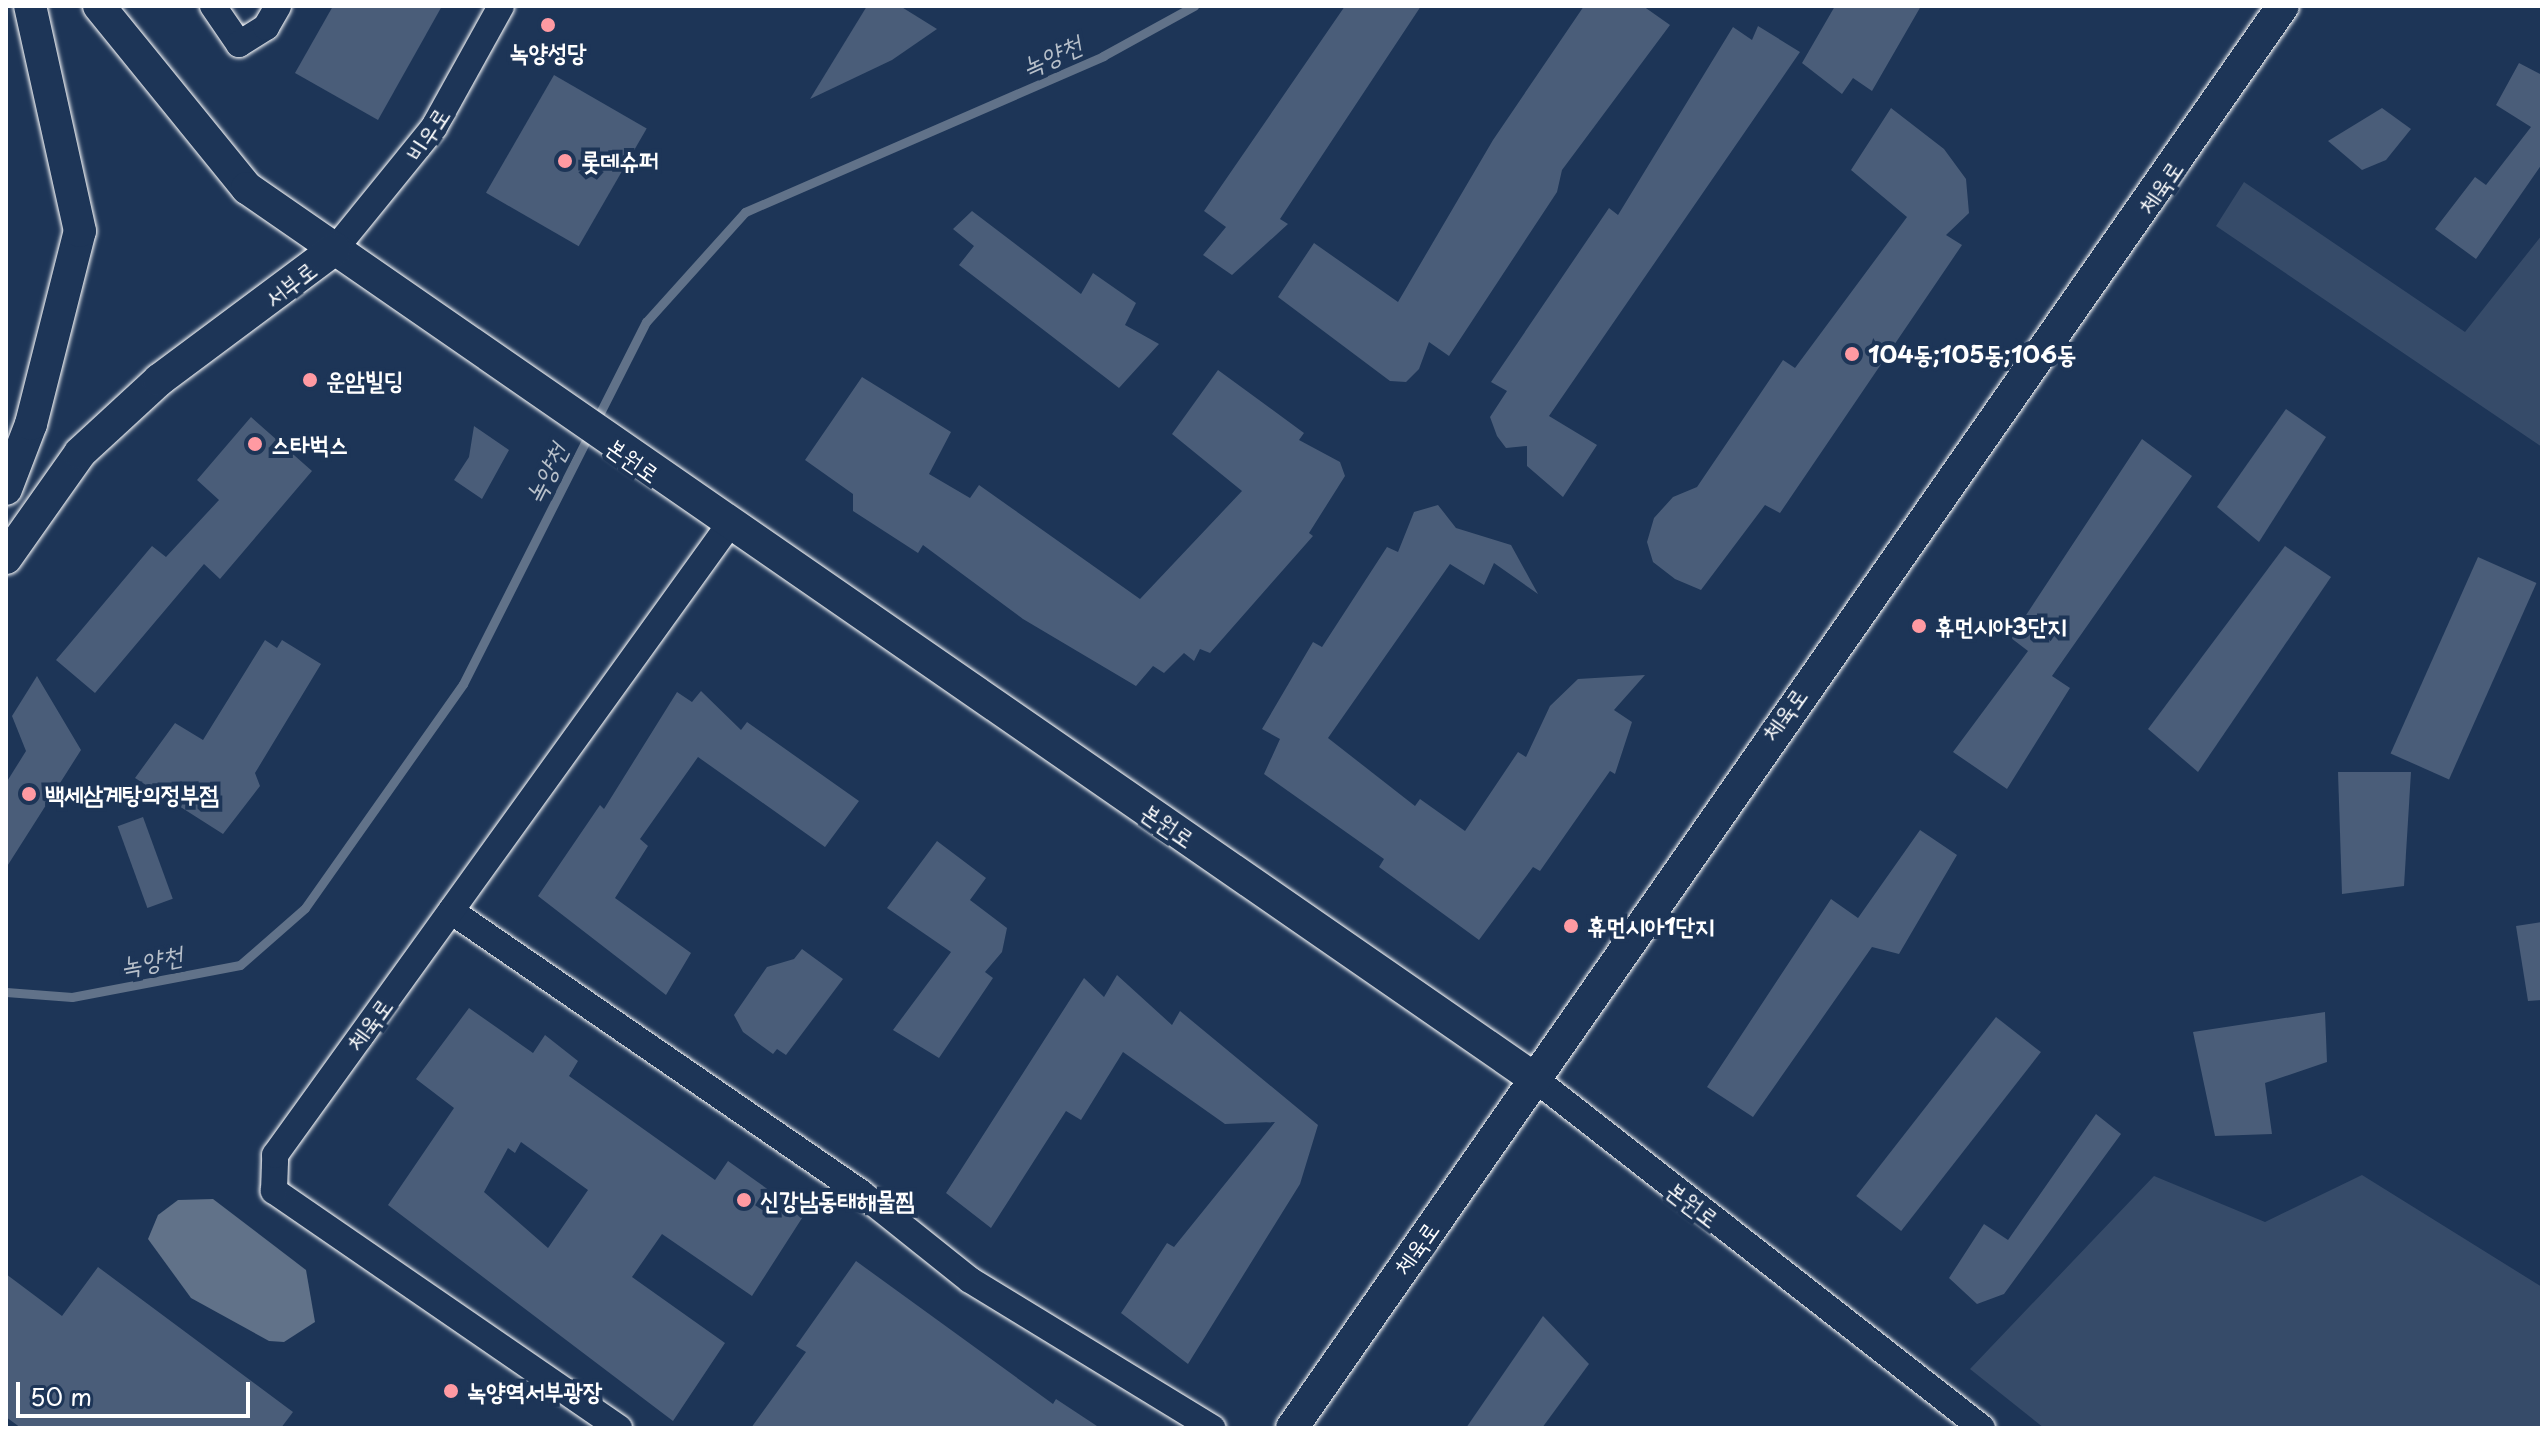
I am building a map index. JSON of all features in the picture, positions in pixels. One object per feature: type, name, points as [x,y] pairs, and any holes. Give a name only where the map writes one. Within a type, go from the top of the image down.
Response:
[{"type":"street","points":[[6,489],[31,424],[80,231],[30,6]]},
{"type":"street","name":"서부로","points":[[6,558],[80,453],[159,380],[335,249],[247,188],[99,6]]},
{"type":"street","points":[[213,6],[239,44],[266,27],[278,6]]},
{"type":"street","name":"비우로","points":[[335,249],[434,127],[501,6]]},
{"type":"street","name":"체육로","points":[[1292,1428],[1790,706],[2283,6]]},
{"type":"street","name":"본원로","points":[[335,249],[407,297],[660,479],[1535,1079],[1982,1428]]},
{"type":"street","name":"체육로","points":[[619,1428],[274,1191],[275,1155],[729,525]]},
{"type":"street","points":[[451,911],[861,1193],[970,1280],[1212,1428]]},
{"type":"shaded area","points":[[2244,182],[2465,332],[2542,235],[2542,447],[2216,226]]},
{"type":"shaded area","points":[[2362,1175],[2542,1287],[2542,1428],[2044,1428],[1970,1369],[2154,1176],[2265,1222]]},
{"type":"shaded area","points":[[213,1199],[306,1270],[315,1322],[284,1342],[269,1341],[191,1298],[148,1239],[158,1215],[178,1200]]},
{"type":"building","points":[[333,6],[442,6],[378,120],[295,73]]},
{"type":"building","points":[[867,6],[900,6],[937,29],[892,60],[810,99]]},
{"type":"building","points":[[1345,6],[1421,6],[1280,219],[1288,224],[1232,275],[1203,255],[1226,227],[1204,211]]},
{"type":"building","points":[[1584,6],[1643,6],[1670,25],[1562,170],[1557,192],[1449,356],[1429,342],[1419,369],[1406,382],[1390,381],[1278,297],[1314,243],[1398,302],[1493,140]]},
{"type":"building","points":[[1835,6],[1921,6],[1872,91],[1853,78],[1842,94],[1802,63]]},
{"type":"building","points":[[1758,26],[1800,52],[1549,416],[1597,445],[1563,497],[1527,466],[1527,446],[1506,448],[1497,436],[1490,417],[1507,391],[1491,382],[1609,208],[1618,215],[1733,27],[1752,40]]},
{"type":"building","points":[[2519,63],[2542,75],[2542,164],[2476,259],[2435,229],[2475,177],[2486,185],[2531,127],[2496,105]]},
{"type":"building","name":"롯데슈퍼","points":[[554,75],[647,128],[579,246],[486,193]]},
{"type":"building","name":"104동;105동;106동","points":[[1891,108],[1944,149],[1966,179],[1969,213],[1946,235],[1962,245],[1780,513],[1765,505],[1701,590],[1675,579],[1653,562],[1647,542],[1654,518],[1673,497],[1697,487],[1783,360],[1795,368],[1907,217],[1851,170]]},
{"type":"building","points":[[2382,108],[2411,129],[2386,160],[2362,170],[2328,141]]},
{"type":"building","points":[[972,211],[1081,294],[1093,273],[1136,303],[1125,325],[1159,344],[1119,388],[959,265],[974,246],[953,229]]},
{"type":"building","points":[[1218,370],[1304,433],[1299,440],[1340,462],[1345,476],[1309,533],[1313,536],[1210,653],[1200,649],[1194,661],[1184,653],[1164,673],[1153,666],[1136,686],[1023,619],[923,545],[918,553],[853,511],[853,494],[805,460],[862,377],[951,432],[929,474],[970,498],[979,485],[1140,599],[1242,491],[1172,434]]},
{"type":"building","points":[[2286,409],[2326,437],[2259,542],[2217,507]]},
{"type":"building","points":[[251,417],[312,471],[220,579],[204,564],[95,693],[56,660],[152,546],[166,557],[219,500],[197,480]]},
{"type":"building","points":[[474,426],[509,450],[482,499],[454,480],[469,457]]},
{"type":"building","points":[[2142,439],[2192,476],[2052,676],[2070,688],[2007,789],[1953,752],[2028,651],[2011,638]]},
{"type":"building","points":[[1438,505],[1456,528],[1511,545],[1538,594],[1494,563],[1484,585],[1450,564],[1328,738],[1415,806],[1420,799],[1465,831],[1518,752],[1526,757],[1550,706],[1578,679],[1645,675],[1614,710],[1632,722],[1615,774],[1610,771],[1540,871],[1533,867],[1479,940],[1379,867],[1384,859],[1264,774],[1280,739],[1262,729],[1313,642],[1322,647],[1387,547],[1398,552],[1414,512]]},
{"type":"building","points":[[2285,546],[2331,577],[2198,772],[2148,729]]},
{"type":"building","points":[[2478,557],[2536,583],[2449,779],[2391,753]]},
{"type":"building","points":[[265,640],[277,648],[282,640],[321,664],[255,773],[260,786],[223,834],[135,778],[175,723],[203,740]]},
{"type":"building","points":[[37,676],[81,750],[6,868],[6,783],[26,751],[12,716]]},
{"type":"building","points":[[701,691],[741,730],[747,722],[859,801],[825,847],[698,757],[640,839],[648,846],[615,898],[691,953],[666,995],[538,896],[600,805],[604,809],[677,692],[692,702]]},
{"type":"building","points":[[2338,772],[2411,772],[2404,886],[2342,894]]},
{"type":"building","points":[[143,817],[173,899],[147,908],[118,826]]},
{"type":"building","points":[[1920,830],[1957,855],[1899,954],[1872,947],[1753,1117],[1707,1087],[1831,899],[1858,918]]},
{"type":"building","points":[[937,841],[986,878],[970,900],[1007,928],[1002,952],[985,972],[993,978],[939,1058],[893,1030],[951,952],[887,908]]},
{"type":"building","points":[[2542,922],[2542,1000],[2528,1001],[2516,926]]},
{"type":"building","points":[[802,949],[843,979],[786,1055],[777,1049],[773,1054],[743,1032],[734,1015],[767,967],[794,959]]},
{"type":"building","points":[[1117,975],[1172,1025],[1180,1011],[1318,1125],[1300,1184],[1188,1364],[1121,1313],[1167,1243],[1174,1247],[1275,1122],[1225,1124],[1123,1052],[1081,1120],[1066,1111],[991,1228],[946,1193],[1084,978],[1104,997]]},
{"type":"building","points":[[469,1008],[533,1053],[545,1035],[578,1061],[569,1076],[715,1180],[728,1161],[804,1215],[752,1296],[662,1234],[632,1277],[725,1343],[673,1421],[388,1205],[454,1108],[416,1079]],"holes":[[[521,1142],[588,1190],[548,1248],[484,1192],[508,1148],[515,1153]]]},
{"type":"building","points":[[2325,1012],[2327,1062],[2265,1083],[2272,1134],[2215,1136],[2193,1032]]},
{"type":"building","points":[[1996,1017],[2041,1052],[1901,1231],[1856,1196]]},
{"type":"building","points":[[2096,1114],[2121,1134],[2004,1294],[1977,1304],[1949,1278],[1984,1224],[2008,1240]]},
{"type":"building","points":[[856,1261],[1053,1404],[1056,1399],[1100,1428],[751,1428],[806,1352],[796,1346]]},
{"type":"building","points":[[98,1267],[293,1412],[281,1428],[21,1428],[6,1417],[6,1274],[62,1316]]},
{"type":"building","points":[[1543,1316],[1589,1364],[1542,1428],[1466,1428]]},
{"type":"waterway","name":"녹양천","points":[[6,992],[72,997],[240,965],[305,908],[463,684],[646,322],[745,212],[1103,56],[1194,6]]},
{"type":"place","name":"녹양성당","points":[[548,25]]},
{"type":"place","name":"롯데슈퍼","points":[[565,161]]},
{"type":"place","name":"104동;105동;106동","points":[[1852,354]]},
{"type":"place","name":"운암빌딩","points":[[310,380]]},
{"type":"place","name":"스타벅스","points":[[255,444]]},
{"type":"place","name":"휴먼시아3단지","points":[[1919,626]]},
{"type":"place","name":"백세삼계탕의정부점","points":[[29,794]]},
{"type":"place","name":"휴먼시아1단지","points":[[1571,926]]},
{"type":"place","name":"신강남동태해물찜","points":[[744,1200]]},
{"type":"place","name":"녹양역서부광장","points":[[451,1391]]}]
